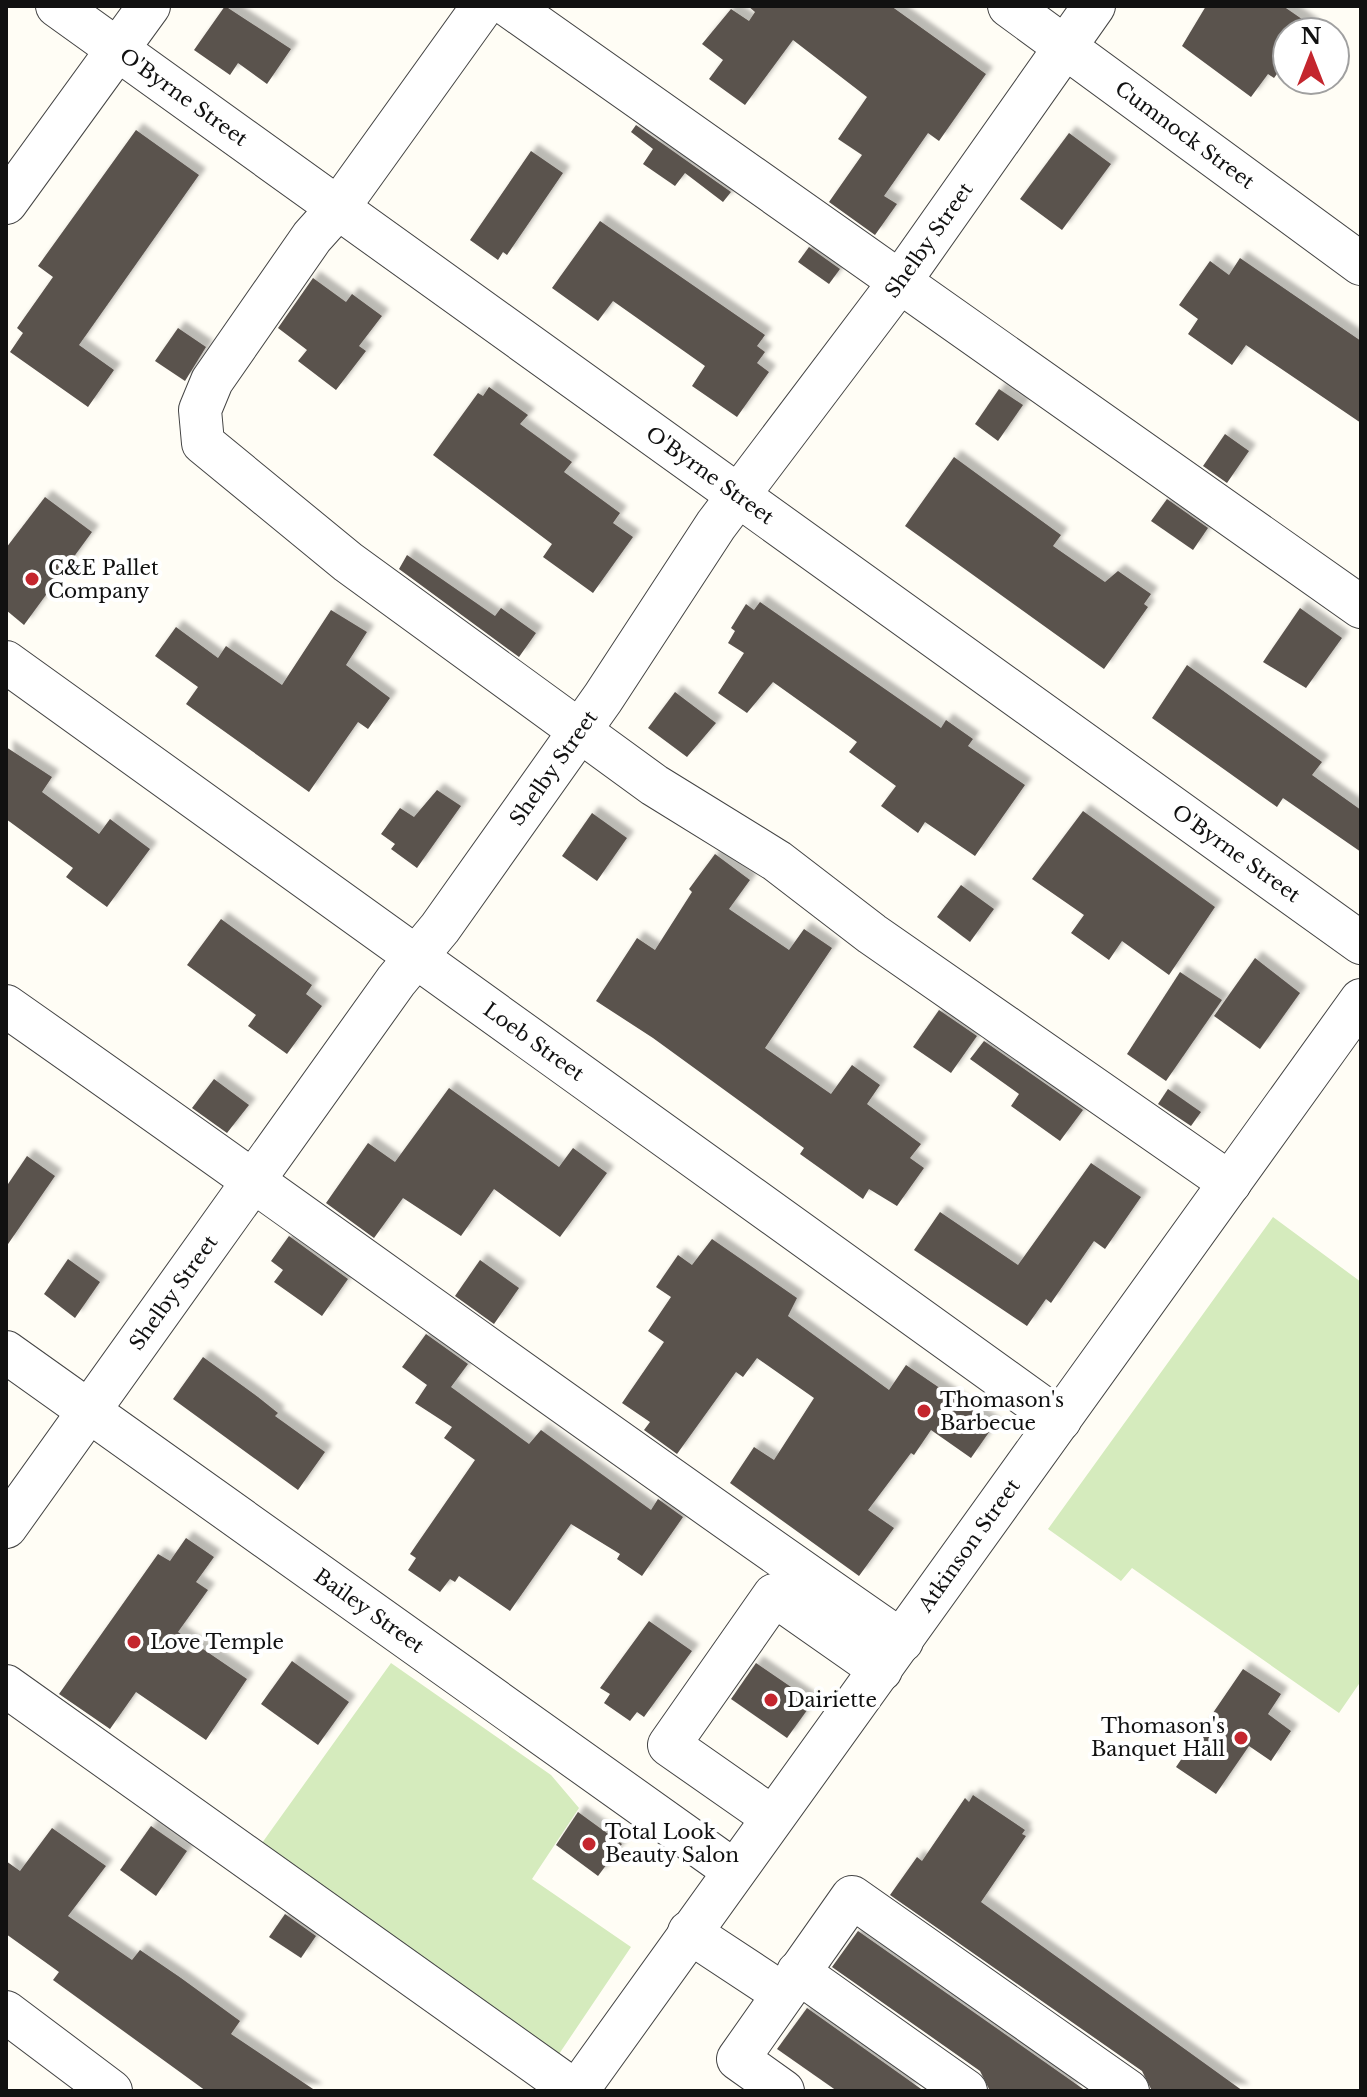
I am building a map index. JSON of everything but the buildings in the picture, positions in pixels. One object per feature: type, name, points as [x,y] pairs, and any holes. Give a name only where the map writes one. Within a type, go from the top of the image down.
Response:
[{"type":"street","name":"O'Byrne Street","points":[[57,6],[1361,943]]},
{"type":"street","points":[[6,203],[149,6]]},
{"type":"street","points":[[483,6],[338,208],[312,237],[212,381],[200,410],[203,443],[348,562],[654,785],[777,861],[872,934],[1230,1183]]},
{"type":"street","points":[[509,6],[1361,607]]},
{"type":"street","name":"Cumnock Street","points":[[1009,6],[1361,264]]},
{"type":"street","name":"Shelby Street","points":[[6,1527],[396,981],[417,957],[580,730],[738,496],[901,280],[1094,6]]},
{"type":"street","name":"Loeb Street","points":[[6,662],[1060,1420]]},
{"type":"street","name":"Atkinson Street","points":[[576,2091],[1361,1000]]},
{"type":"street","points":[[6,1006],[255,1181],[604,1434],[892,1655]]},
{"type":"street","name":"Bailey Street","points":[[6,1352],[733,1870]]},
{"type":"street","points":[[772,1817],[669,1745],[774,1595],[892,1655]]},
{"type":"street","points":[[6,1686],[576,2091]]},
{"type":"street","points":[[783,2091],[738,2059],[852,1897],[1128,2091]]},
{"type":"street","points":[[689,1932],[790,1983],[966,2091]]},
{"type":"street","points":[[6,2012],[111,2091]]},
{"type":"green space","points":[[1273,1217],[1361,1282],[1361,1681],[1339,1713],[1132,1568],[1121,1581],[1048,1529]]},
{"type":"green space","points":[[391,1663],[551,1775],[579,1808],[532,1879],[631,1947],[557,2057],[262,1843]]},
{"type":"place","name":"C&E Pallet Company","points":[[32,579]]},
{"type":"place","name":"Thomason's Barbecue","points":[[924,1411]]},
{"type":"place","name":"Love Temple","points":[[134,1642]]},
{"type":"place","name":"Dairiette","points":[[771,1700]]},
{"type":"place","name":"Thomason's Banquet Hall","points":[[1241,1738]]},
{"type":"place","name":"Total Look Beauty Salon","points":[[589,1844]]}]
